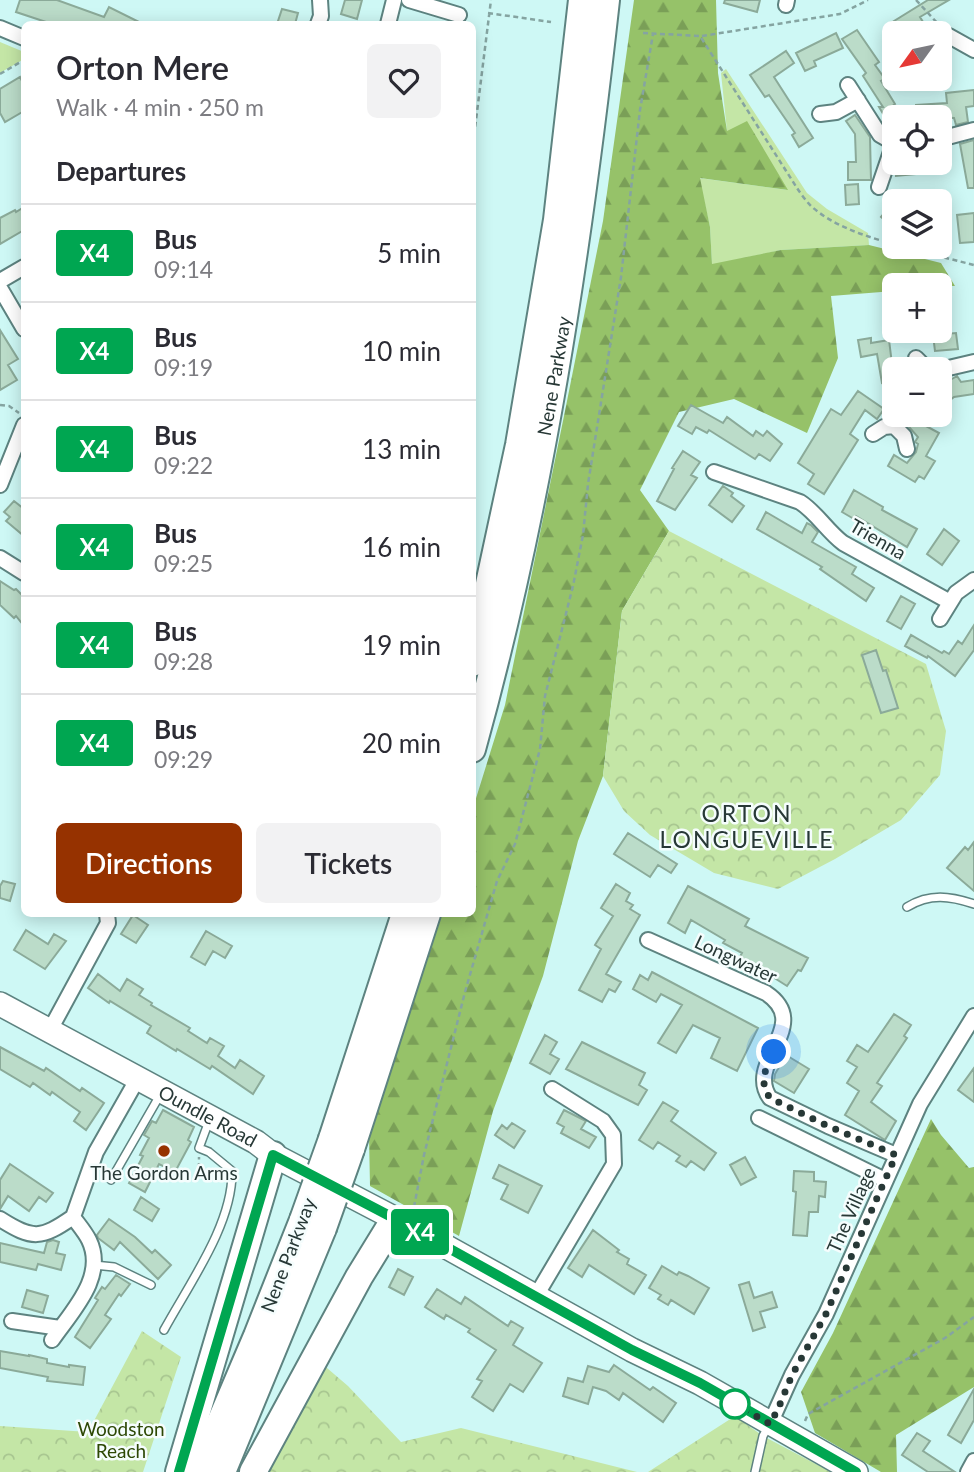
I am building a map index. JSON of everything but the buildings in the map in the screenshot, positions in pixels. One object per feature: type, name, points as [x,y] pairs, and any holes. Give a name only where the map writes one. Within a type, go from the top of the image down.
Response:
[{"type":"highway","name":"Nene Parkway","points":[[476,644],[519,445],[555,233],[582,0]]},
{"type":"highway","name":"Nene Parkway","points":[[476,735],[490,687],[541,451],[579,221],[606,0]]},
{"type":"highway","points":[[596,85],[617,0]]},
{"type":"highway","name":"Nene Parkway","points":[[341,1144],[404,917]]},
{"type":"highway","name":"Nene Parkway","points":[[222,1472],[426,917]]},
{"type":"highway","points":[[179,1472],[273,1155]]},
{"type":"highway","points":[[253,1472],[359,1277],[404,1213]]},
{"type":"highway","name":"Nene Parkway","points":[[199,1472],[257,1336],[313,1224]]},
{"type":"main road","name":"Oundle Road","points":[[0,1004],[256,1142],[273,1155],[404,1213],[536,1296],[632,1350],[700,1383],[856,1472]]},
{"type":"street","points":[[319,21],[320,0]]},
{"type":"street","points":[[389,21],[394,0]]},
{"type":"street","points":[[408,0],[459,15]]},
{"type":"street","points":[[0,27],[21,37]]},
{"type":"street","points":[[952,38],[974,50]]},
{"type":"street","points":[[848,85],[882,136]]},
{"type":"street","points":[[820,114],[836,112],[858,100]]},
{"type":"street","points":[[952,136],[974,130]]},
{"type":"street","points":[[879,187],[883,175]]},
{"type":"street","points":[[0,281],[21,269]]},
{"type":"street","points":[[0,288],[21,324]]},
{"type":"street","points":[[952,367],[974,362]]},
{"type":"street","points":[[873,434],[884,427]]},
{"type":"street","points":[[900,427],[907,449]]},
{"type":"street","points":[[0,485],[21,428]]},
{"type":"street","name":"Trienna","points":[[714,472],[800,502],[811,509],[833,535],[844,543],[950,602]]},
{"type":"street","points":[[0,558],[21,571]]},
{"type":"street","points":[[940,619],[956,593],[974,580]]},
{"type":"street","points":[[50,1030],[108,923],[107,917]]},
{"type":"street","name":"Longwater","points":[[648,940],[776,1000],[782,1009],[782,1032],[763,1080],[770,1098],[896,1155]]},
{"type":"street","name":"The Village","points":[[770,1424],[792,1375],[826,1314],[920,1104],[974,1016]]},
{"type":"street","points":[[0,1219],[22,1233],[50,1233],[73,1217],[96,1152],[138,1078]]},
{"type":"street","points":[[536,1296],[614,1164],[613,1135],[603,1121],[552,1089]]},
{"type":"street","points":[[759,1118],[885,1180]]},
{"type":"street","points":[[12,1321],[56,1334],[89,1286],[94,1265],[90,1241],[73,1217]]},
{"type":"street","points":[[968,1472],[974,1461]]},
{"type":"lane","points":[[907,907],[917,901],[950,896],[974,904]]},
{"type":"lane","points":[[111,1180],[162,1091]]},
{"type":"lane","points":[[164,1330],[215,1236],[232,1191],[232,1171],[209,1152],[199,1148],[210,1117]]},
{"type":"lane","points":[[94,1265],[114,1267],[151,1285]]},
{"type":"lane","points":[[755,1472],[763,1436],[770,1424]]},
{"type":"path","points":[[476,117],[491,0]]},
{"type":"path","points":[[643,33],[701,36],[840,14],[869,0]]},
{"type":"path","points":[[916,0],[935,21]]},
{"type":"path","points":[[488,13],[551,22]]},
{"type":"path","points":[[404,1213],[430,1129],[464,992],[497,881],[515,844],[540,749],[545,695],[583,535],[588,484],[621,277],[640,110],[653,34]]},
{"type":"path","points":[[701,36],[811,206],[828,217],[882,241]]},
{"type":"path","points":[[0,74],[21,62]]},
{"type":"path","points":[[950,259],[974,265]]},
{"type":"path","points":[[0,405],[9,406],[21,417]]},
{"type":"path","points":[[808,1414],[945,1338],[974,1317]]},
{"type":"green space","points":[[634,0],[716,0],[718,73],[727,131],[747,121],[788,190],[700,178],[710,227],[712,264],[781,250],[869,245],[882,248],[882,259],[925,259],[941,263],[947,273],[882,273],[882,292],[831,296],[838,358],[807,433],[734,399],[679,412],[640,490],[669,531],[622,611],[603,776],[578,841],[543,976],[493,1111],[459,1236],[370,1186],[369,1136],[438,917],[476,917],[476,798],[505,705],[603,221]]},
{"type":"green space","points":[[0,42],[21,51],[21,61],[0,73]]},
{"type":"green space","points":[[726,69],[807,193],[827,209],[868,233],[869,245],[781,250],[712,265],[710,227],[699,178],[787,190],[727,131],[721,73]]},
{"type":"green space","points":[[669,531],[926,664],[946,731],[940,775],[901,820],[778,889],[714,873],[650,835],[624,811],[603,776],[622,611]]},
{"type":"green space","points":[[931,1119],[969,1168],[974,1167],[974,1387],[896,1435],[897,1472],[881,1472],[815,1433],[801,1392],[833,1333]]},
{"type":"green space","name":"Woodston Reach","points":[[142,1331],[181,1357],[143,1472],[0,1472],[0,1426],[88,1432]]},
{"type":"green space","points":[[320,1362],[348,1386],[401,1442],[461,1428],[637,1472],[260,1472]]},
{"type":"green space","points":[[735,1416],[763,1436],[831,1472],[648,1472]]},
{"type":"bus line","name":"X4","points":[[179,1472],[273,1155],[407,1225],[632,1350],[700,1383],[856,1472]]},
{"type":"place","name":"The Gordon Arms","points":[[164,1151]]},
{"type":"district","name":"ORTON LONGUEVILLE","points":[[747,827]]},
{"type":"route","points":[[735,1404],[770,1424],[792,1375],[826,1314],[896,1155],[770,1098],[763,1080],[774,1052]]}]
